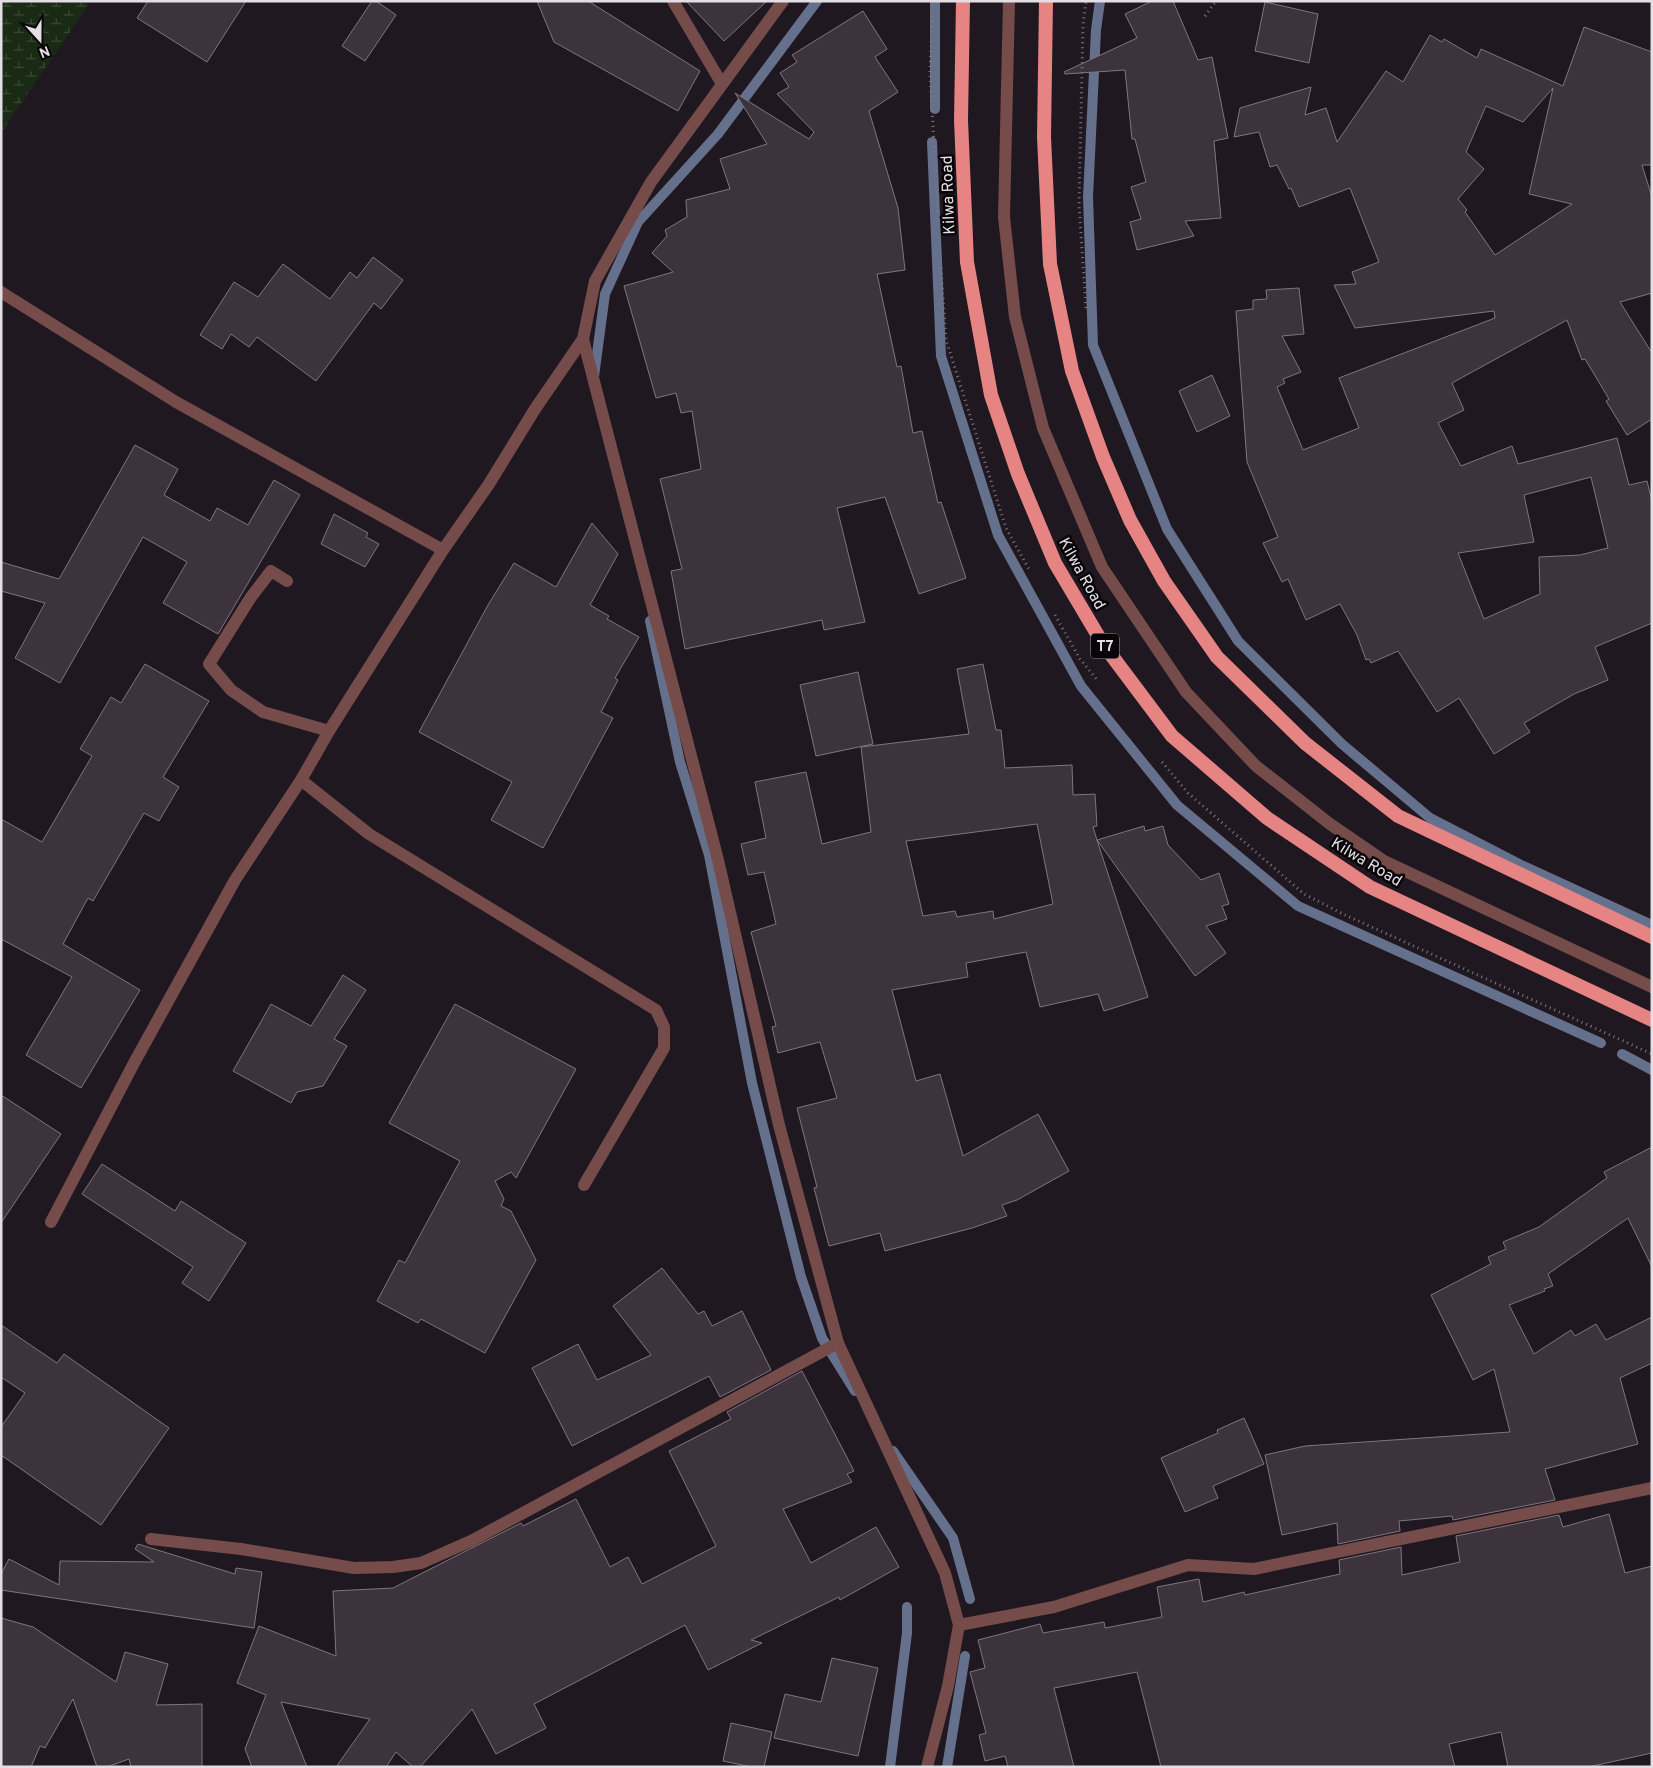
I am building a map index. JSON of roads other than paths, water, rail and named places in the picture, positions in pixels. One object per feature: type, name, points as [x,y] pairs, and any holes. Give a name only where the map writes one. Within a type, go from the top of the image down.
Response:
[{"type":"highway","name":"Kilwa Road","points":[[963,1],[961,120],[967,262],[992,395],[1018,474],[1055,563],[1103,644],[1172,736],[1267,818],[1370,886],[1652,1020]]},
{"type":"highway","points":[[1046,1],[1044,137],[1050,264],[1072,371],[1103,457],[1130,520],[1164,580],[1217,657],[1304,743],[1398,816],[1652,937]]},
{"type":"street","points":[[673,1],[679,16],[722,84]]},
{"type":"street","points":[[51,1222],[134,1063],[235,880],[301,780],[329,731],[443,550],[489,484],[535,409],[584,340],[595,281],[650,182],[783,1]]},
{"type":"street","points":[[1010,1],[1004,217],[1015,317],[1043,428],[1102,567],[1186,692],[1256,766],[1330,824],[1384,861],[1652,987]]},
{"type":"street","points":[[1,292],[176,402],[443,550]]},
{"type":"street","points":[[584,340],[718,860],[779,1125],[838,1343],[945,1573],[959,1625],[948,1686],[927,1767]]},
{"type":"street","points":[[287,581],[271,570],[209,664],[232,690],[263,712],[329,731]]},
{"type":"street","points":[[301,780],[369,834],[656,1010],[664,1027],[664,1048],[584,1186]]},
{"type":"street","points":[[151,1539],[241,1549],[354,1568],[421,1564],[471,1541],[838,1343]]},
{"type":"street","points":[[959,1625],[1054,1607],[1188,1565],[1254,1569],[1652,1488]]},
{"type":"waterway","points":[[594,376],[605,294],[638,222],[718,134],[817,1]]},
{"type":"waterway","points":[[935,1],[935,109]]},
{"type":"waterway","points":[[1100,1],[1096,30],[1088,197],[1093,345],[1167,529],[1238,641],[1342,744],[1430,818],[1521,865],[1652,925]]},
{"type":"waterway","points":[[932,142],[941,356],[998,535],[1081,686],[1177,805],[1298,906],[1601,1043]]},
{"type":"waterway","points":[[650,621],[680,762],[709,855],[752,1083],[801,1277],[822,1338],[855,1391]]},
{"type":"waterway","points":[[1622,1054],[1652,1070]]},
{"type":"waterway","points":[[893,1451],[953,1538],[970,1599]]},
{"type":"waterway","points":[[890,1767],[907,1633],[907,1607]]},
{"type":"waterway","points":[[947,1767],[965,1656]]}]
